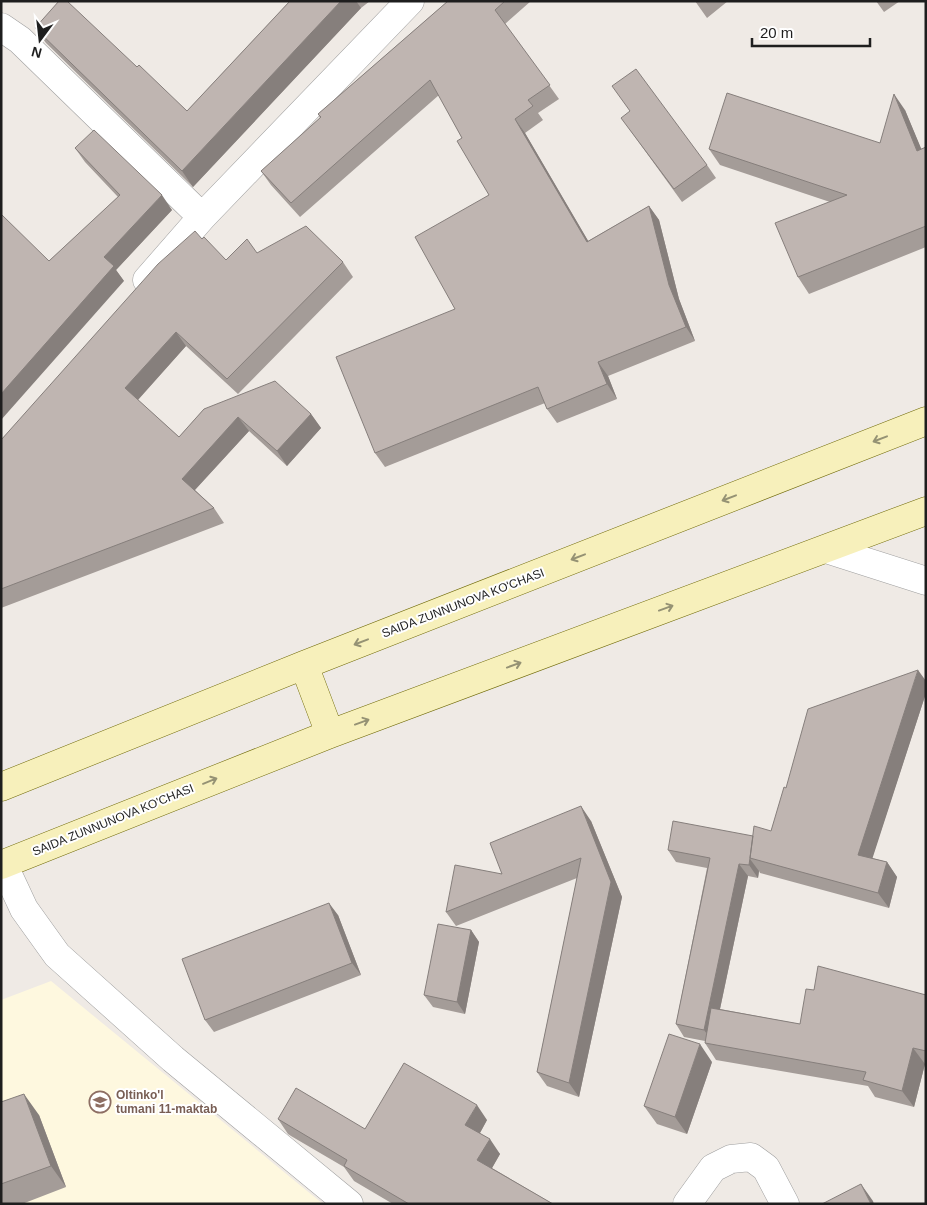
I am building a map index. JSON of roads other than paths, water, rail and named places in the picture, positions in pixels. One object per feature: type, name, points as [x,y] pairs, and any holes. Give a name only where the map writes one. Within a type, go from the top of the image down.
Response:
[{"type":"main road","name":"SAIDA ZUNNUNOVA KO'CHASI","points":[[1,787],[304,665],[926,421]]},
{"type":"main road","name":"SAIDA ZUNNUNOVA KO'CHASI","points":[[2,865],[330,734],[926,511]]},
{"type":"main road","points":[[304,665],[330,734]]},
{"type":"street","points":[[131,297],[202,217],[410,1]]},
{"type":"street","points":[[1,27],[20,40],[202,217]]},
{"type":"street","points":[[826,549],[926,581]]},
{"type":"street","points":[[2,865],[24,909],[57,955],[173,1059],[349,1204]]},
{"type":"street","points":[[687,1204],[712,1168],[731,1159],[751,1156],[766,1168],[784,1204]]},
{"type":"place","name":"Oltinko'l tumani 11-maktab","points":[[100,1102]]}]
